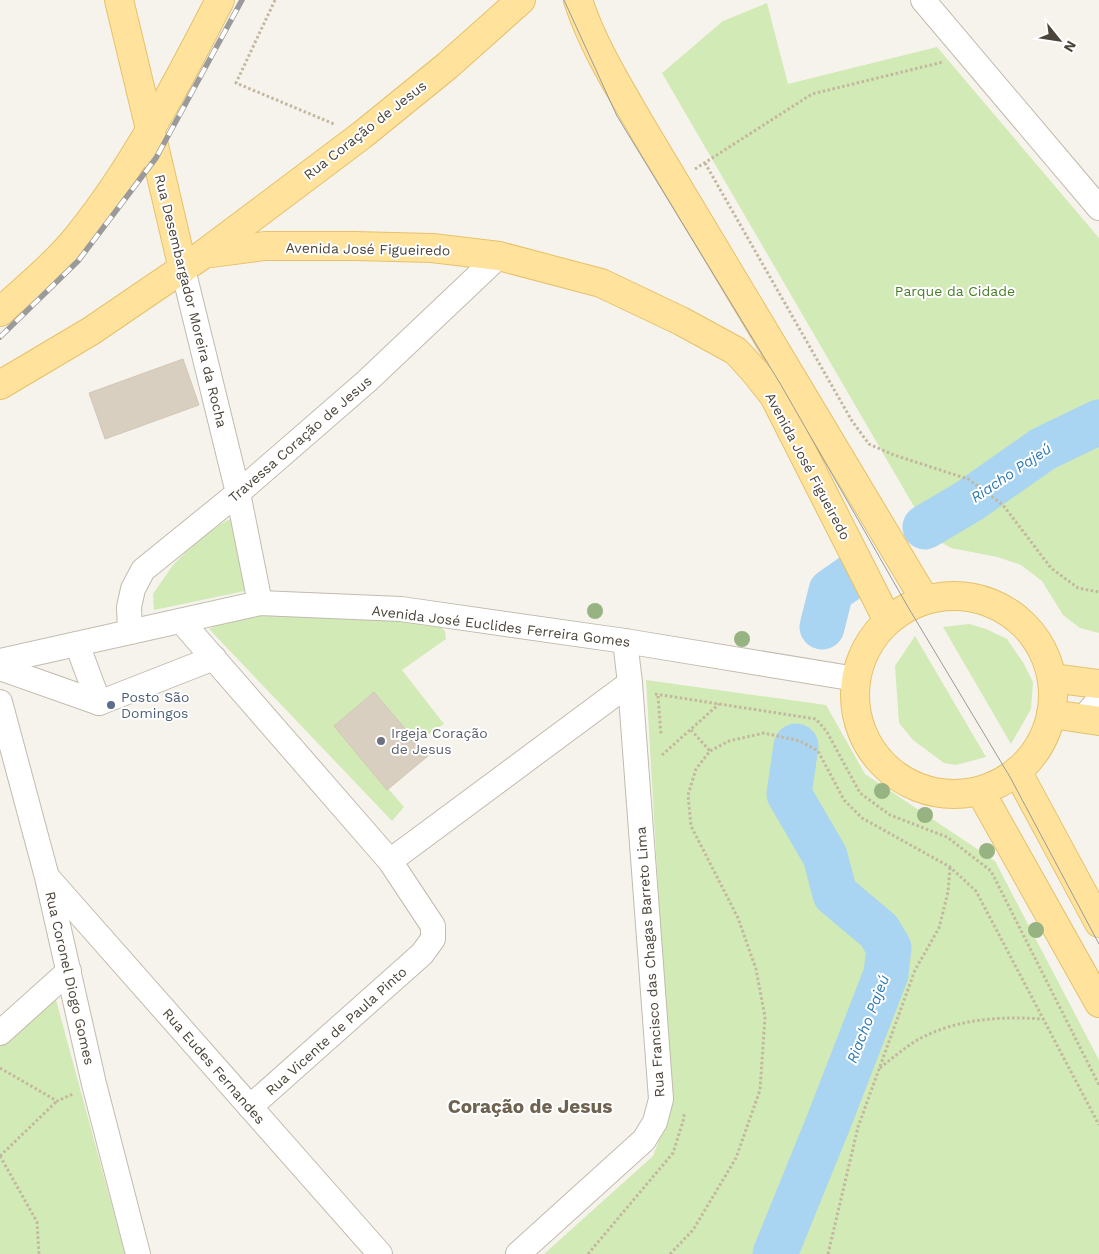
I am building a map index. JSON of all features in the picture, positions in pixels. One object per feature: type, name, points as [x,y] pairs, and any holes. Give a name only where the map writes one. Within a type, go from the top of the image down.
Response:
[{"type":"main road","name":"Rua Desembargador Moreira da Rocha","points":[[118,0],[151,128],[156,158],[194,262]]},
{"type":"main road","points":[[0,312],[78,237],[112,190],[151,128],[220,0]]},
{"type":"main road","name":"Rua Coração de Jesus","points":[[0,385],[91,331],[194,262],[362,135],[447,66],[521,0]]},
{"type":"main road","name":"Avenida José Figueiredo","points":[[578,0],[583,15],[602,54],[640,124],[924,600]]},
{"type":"main road","name":"Avenida José Figueiredo","points":[[194,262],[265,246],[432,248],[499,256],[601,284],[681,320],[736,351],[774,396],[888,621]]},
{"type":"main road","points":[[952,596],[980,599],[1006,610],[1028,628],[1044,651],[1052,678],[1051,714],[1039,746],[1018,772],[1006,780],[980,791],[947,795],[915,787],[887,769],[867,743],[856,712],[856,679],[867,647],[888,621],[905,608],[924,600],[952,596]]},
{"type":"main road","points":[[1052,678],[1099,684]]},
{"type":"main road","points":[[1051,714],[1093,713]]},
{"type":"main road","points":[[1018,772],[1099,923]]},
{"type":"main road","points":[[980,791],[1099,1003]]},
{"type":"street","points":[[923,0],[1099,208]]},
{"type":"street","name":"Travessa Coração de Jesus","points":[[130,632],[129,607],[133,589],[143,570],[238,493],[367,381],[499,256]]},
{"type":"street","name":"Rua Desembargador Moreira da Rocha","points":[[194,262],[260,603]]},
{"type":"street","name":"Avenida José Euclides Ferreira Gomes","points":[[0,661],[182,622],[260,603],[401,610],[625,641],[856,679]]},
{"type":"street","points":[[182,622],[390,861],[630,683]]},
{"type":"street","name":"Rua Francisco das Chagas Barreto Lima","points":[[518,1254],[644,1140],[655,1122],[661,1099],[630,683],[625,641]]},
{"type":"street","points":[[77,644],[98,702]]},
{"type":"street","points":[[0,668],[98,702],[214,658]]},
{"type":"street","name":"Rua Coronel Diogo Gomes","points":[[0,702],[48,877],[94,1084],[138,1254]]},
{"type":"street","name":"Rua Vicente de Paula Pinto","points":[[250,1107],[422,954],[433,939],[433,926],[390,861]]},
{"type":"street","name":"Rua Eudes Fernandes","points":[[48,877],[380,1254]]},
{"type":"street","points":[[0,1034],[69,971]]},
{"type":"path","points":[[275,0],[236,83],[362,135]]},
{"type":"path","points":[[675,182],[812,94],[971,56]]},
{"type":"path","points":[[705,163],[852,421],[868,444],[894,455],[968,479],[1003,505],[1051,568],[1078,588],[1099,592]]},
{"type":"path","points":[[658,696],[816,719],[827,732],[860,793],[890,815],[947,837],[991,871],[1099,1085]]},
{"type":"path","points":[[662,755],[719,704]]},
{"type":"path","points":[[691,730],[710,751]]},
{"type":"path","points":[[670,1254],[692,1230],[736,1158],[760,1090],[765,1016],[756,969],[738,918],[691,826],[688,795],[696,769],[710,751],[728,741],[764,733],[800,740],[818,751],[844,800],[862,818],[950,867],[976,891],[1099,1124]]},
{"type":"path","points":[[828,1254],[858,1127],[914,970],[940,928],[948,892],[950,867]]},
{"type":"path","points":[[879,1068],[914,1042],[941,1029],[972,1021],[1010,1017],[1042,1019]]},
{"type":"path","points":[[0,1068],[57,1101]]},
{"type":"path","points":[[39,1254],[37,1222],[0,1156],[57,1101],[94,1084]]},
{"type":"green space","name":"Parque da Cidade","points":[[767,3],[788,84],[937,47],[1099,238],[1099,633],[1080,628],[1063,615],[1042,581],[1021,565],[997,557],[951,548],[930,534],[662,73],[723,21]]},
{"type":"green space","points":[[232,518],[245,591],[154,610],[153,594],[173,565],[195,543]]},
{"type":"green space","points":[[264,613],[339,614],[436,623],[445,631],[446,639],[402,670],[444,724],[415,743],[374,692],[334,726],[404,807],[392,821],[209,629],[231,618]]},
{"type":"green space","points":[[969,624],[986,629],[1007,639],[1024,664],[1033,682],[1031,709],[1011,744],[943,627]]},
{"type":"green space","points":[[915,636],[986,757],[956,765],[944,763],[913,740],[899,723],[895,666]]},
{"type":"green space","points":[[646,680],[826,705],[865,774],[995,861],[1099,1060],[1099,1254],[544,1254],[653,1156],[671,1109]]},
{"type":"green space","points":[[51,989],[56,1000],[125,1254],[0,1254],[0,1035]]},
{"type":"building","points":[[183,359],[199,405],[105,439],[89,393]]},
{"type":"building","name":"Irgeja Coração de Jesus","points":[[374,692],[428,756],[387,790],[334,726]]},
{"type":"waterway","name":"Riacho Pajeú","points":[[925,527],[969,501],[1043,449],[1099,422]]},
{"type":"waterway","name":"Riacho Pajeú","points":[[822,627],[831,591],[851,577]]},
{"type":"waterway","name":"Riacho Pajeú","points":[[775,1254],[886,974],[889,948],[879,931],[835,894],[825,856],[789,794],[796,746]]},
{"type":"tram line","points":[[564,0],[617,116],[781,385],[908,607],[1010,777],[1099,944]]},
{"type":"railway","points":[[0,337],[78,261],[156,158],[242,0]]},
{"type":"place","name":"Posto São Domingos","points":[[111,705]]},
{"type":"place","name":"Irgeja Coração de Jesus","points":[[381,741]]},
{"type":"district","name":"Coração de Jesus","points":[[530,1106]]}]
